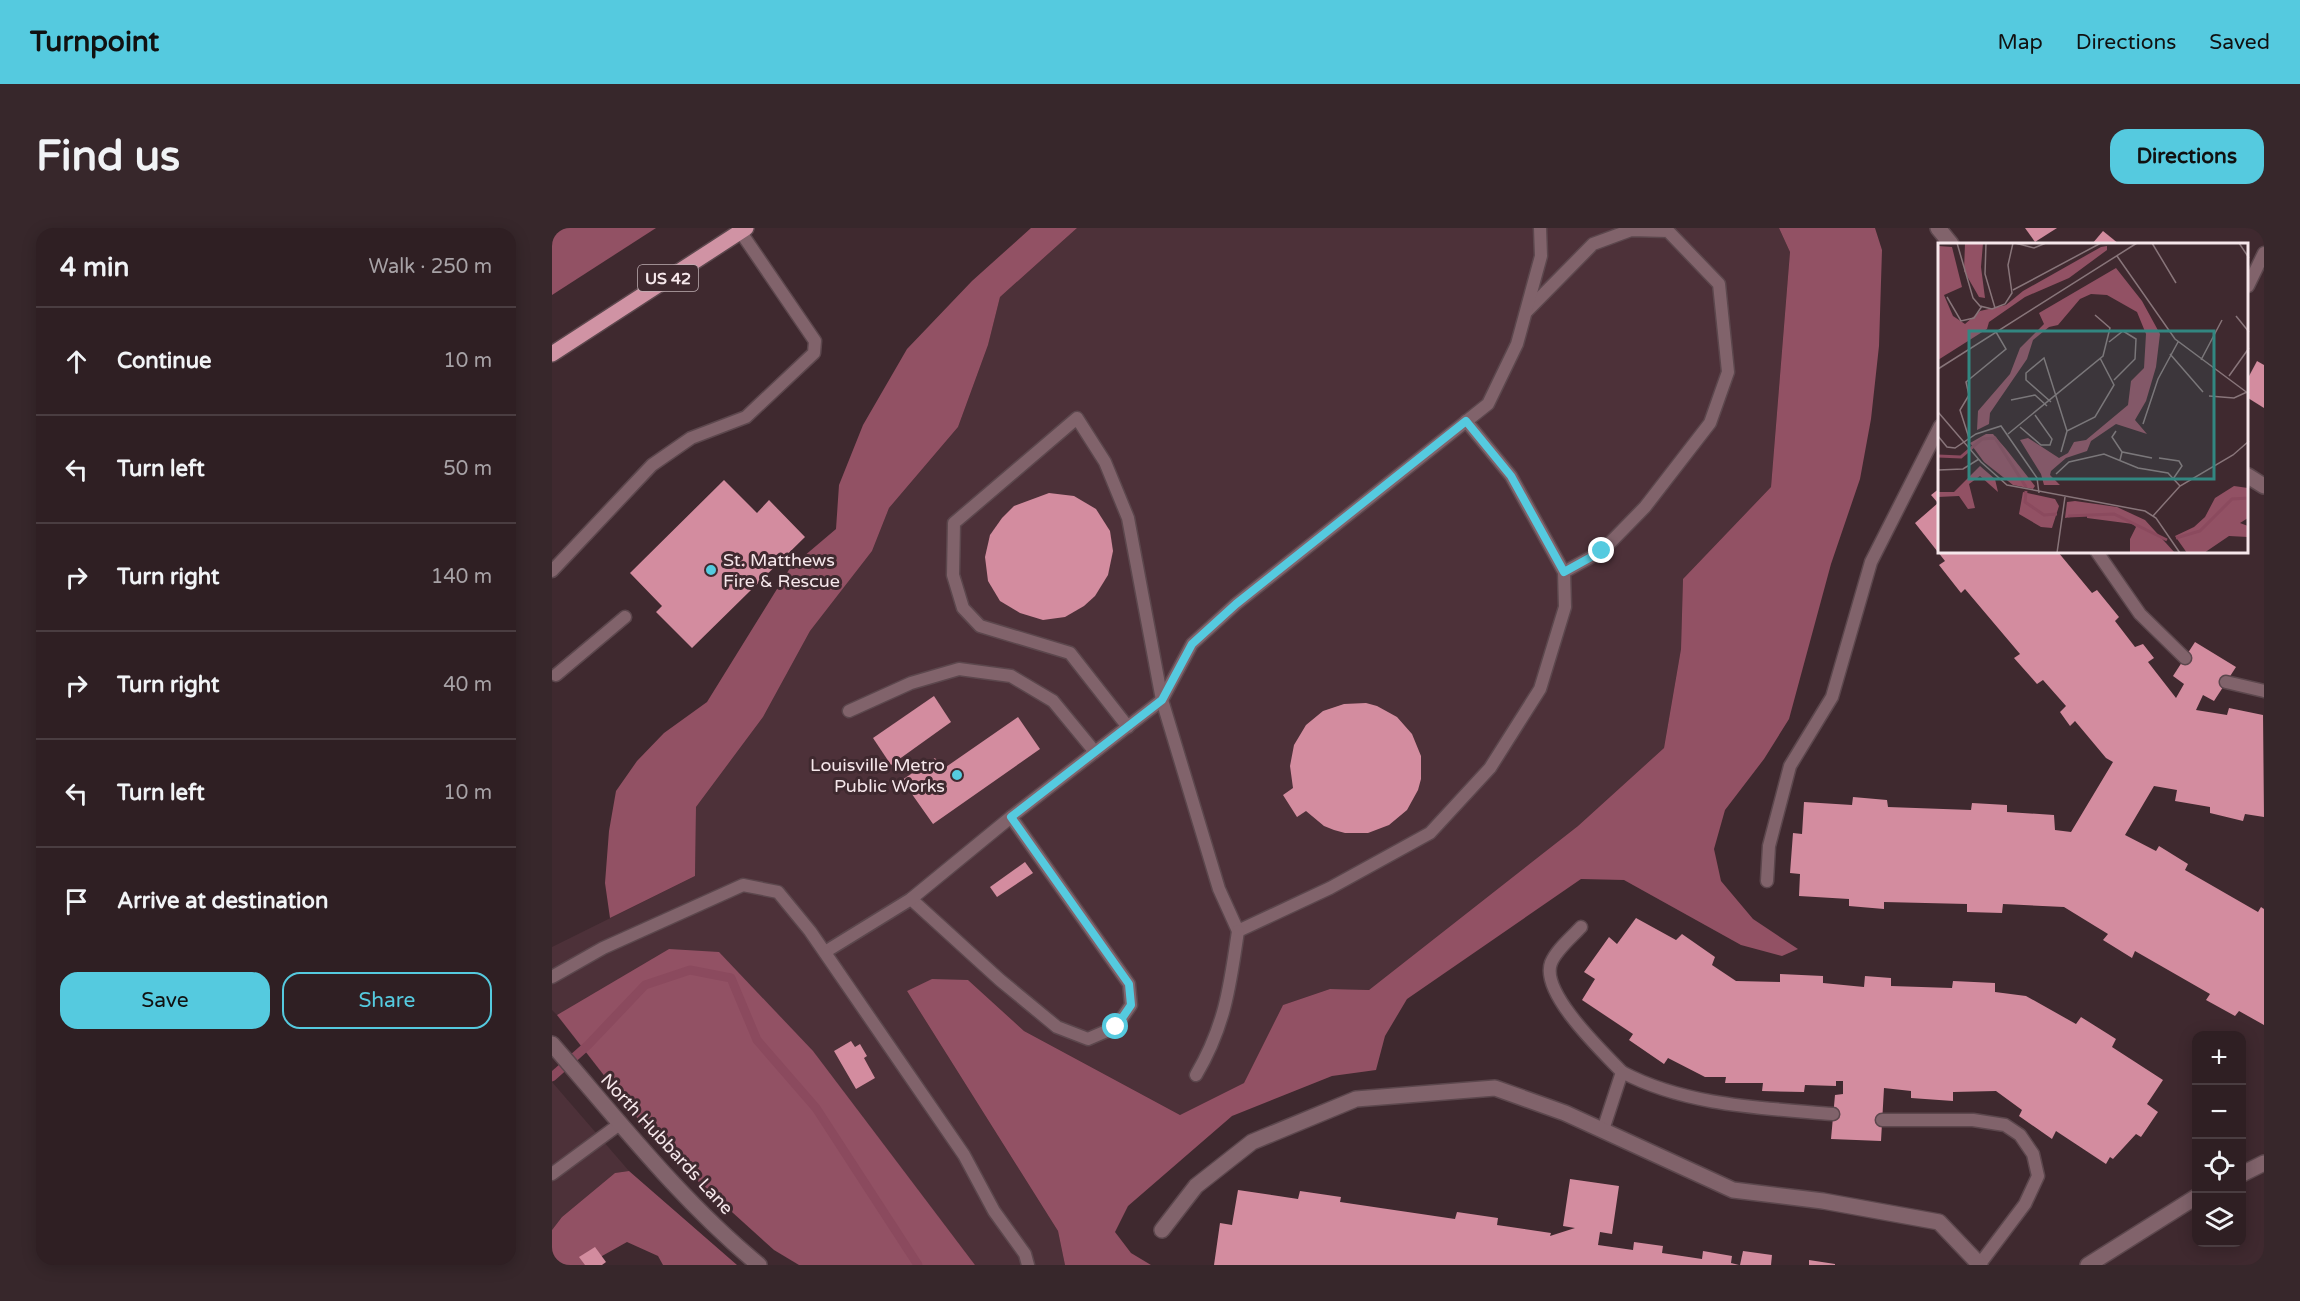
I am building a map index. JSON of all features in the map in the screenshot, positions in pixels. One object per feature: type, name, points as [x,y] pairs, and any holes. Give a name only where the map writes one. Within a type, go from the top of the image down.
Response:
[{"type":"main road","name":"US 42","points":[[552,354],[743,230]]},
{"type":"street","points":[[1938,228],[1950,243]]},
{"type":"street","points":[[2249,477],[2264,486]]},
{"type":"street","name":"North Hubbards Lane","points":[[553,1045],[638,1144],[732,1243],[759,1265]]},
{"type":"street","points":[[1162,1230],[1196,1186],[1252,1142],[1356,1099],[1495,1088],[1565,1113],[1733,1190],[1823,1201],[1939,1222],[1979,1265]]},
{"type":"street","points":[[2246,1172],[2264,1163]]},
{"type":"street","points":[[2088,1265],[2192,1200]]},
{"type":"lane","points":[[825,952],[911,899],[1011,817],[1162,700],[1192,644],[1236,604],[1488,404],[1517,344],[1541,256],[1540,228]]},
{"type":"lane","points":[[552,570],[652,465],[691,438],[746,417],[814,353],[815,341],[743,230]]},
{"type":"lane","points":[[1526,312],[1593,244],[1631,230],[1668,231],[1719,284],[1728,372],[1710,423],[1638,515],[1602,551],[1564,572]]},
{"type":"lane","points":[[2249,282],[2264,253]]},
{"type":"lane","points":[[1128,727],[1070,653],[980,626],[963,608],[953,575],[954,523],[1077,418],[1105,462],[1128,519],[1162,700],[1219,889],[1238,931],[1228,997],[1212,1049],[1196,1075]]},
{"type":"lane","points":[[1238,931],[1330,888],[1430,833],[1490,768],[1540,689],[1565,608],[1564,572],[1511,476],[1466,421]]},
{"type":"lane","points":[[1767,881],[1769,846],[1790,766],[1832,698],[1871,562],[1938,430]]},
{"type":"lane","points":[[2098,554],[2140,614],[2185,658]]},
{"type":"lane","points":[[553,674],[625,617]]},
{"type":"lane","points":[[849,711],[911,684],[959,669],[1011,676],[1053,701],[1095,752]]},
{"type":"lane","points":[[2226,682],[2264,691]]},
{"type":"lane","points":[[911,899],[1000,980],[1057,1027],[1088,1040],[1116,1027],[1131,1005],[1129,984],[1011,817]]},
{"type":"lane","points":[[552,977],[603,948],[743,885],[778,892],[825,952],[964,1155],[994,1211],[1025,1254],[1028,1265]]},
{"type":"lane","points":[[1581,927],[1551,961],[1549,972],[1554,987],[1575,1023],[1622,1072],[1647,1085],[1727,1104],[1833,1114]]},
{"type":"lane","points":[[1603,1130],[1622,1072]]},
{"type":"lane","points":[[1882,1120],[1973,1120],[2005,1125],[2020,1135],[2033,1154],[2038,1176],[2025,1204],[1979,1265]]},
{"type":"lane","points":[[552,1174],[621,1123]]},
{"type":"shaded area","points":[[552,228],[656,228],[552,295]]},
{"type":"shaded area","points":[[1031,228],[1077,228],[1000,297],[988,345],[958,427],[889,508],[872,551],[810,631],[763,717],[696,807],[695,876],[610,918],[605,883],[609,831],[616,791],[637,761],[664,733],[707,702],[790,568],[836,529],[839,485],[863,425],[907,349],[972,281]]},
{"type":"shaded area","points":[[1077,228],[1779,228],[1790,252],[1771,487],[1683,579],[1681,649],[1664,748],[1578,826],[1369,990],[1330,989],[1283,1005],[1244,1083],[1180,1115],[1024,1031],[968,980],[907,991],[1058,1231],[1065,1265],[975,1265],[876,1135],[669,949],[557,1015],[552,1010],[552,947],[695,876],[696,807],[763,717],[810,631],[872,551],[889,508],[958,427],[988,345],[1000,297]]},
{"type":"shaded area","points":[[1779,228],[1875,228],[1882,250],[1879,346],[1871,419],[1860,479],[1831,564],[1789,719],[1764,759],[1725,810],[1714,849],[1721,881],[1753,919],[1798,949],[1782,956],[1741,945],[1624,880],[1581,879],[1407,999],[1385,1036],[1376,1070],[1332,1076],[1232,1116],[1128,1206],[1115,1232],[1131,1253],[1151,1265],[1065,1265],[1058,1231],[907,991],[932,979],[968,980],[1024,1031],[1180,1115],[1244,1083],[1283,1005],[1330,989],[1369,990],[1578,826],[1664,748],[1681,649],[1683,579],[1771,487],[1790,252]]},
{"type":"shaded area","points":[[669,949],[719,952],[813,1051],[975,1265],[799,1265],[774,1250],[659,1146],[557,1015]]},
{"type":"shaded area","points":[[552,1082],[629,1171],[615,1173],[562,1217],[552,1230]]},
{"type":"shaded area","points":[[629,1171],[737,1265],[663,1265],[658,1256],[627,1242],[586,1265],[552,1265],[552,1230],[562,1217],[615,1173]]},
{"type":"building","points":[[2025,228],[2057,228],[2035,242]]},
{"type":"building","points":[[2103,231],[2118,243],[2093,243]]},
{"type":"building","points":[[2257,361],[2264,365],[2264,408],[2249,399],[2249,376]]},
{"type":"building","points":[[724,480],[757,513],[769,500],[805,537],[692,648],[656,612],[662,606],[630,573]]},
{"type":"building","points":[[1938,490],[1938,503],[1931,495]]},
{"type":"building","points":[[1049,493],[1074,496],[1096,509],[1110,531],[1113,551],[1108,575],[1095,596],[1084,606],[1065,617],[1043,620],[1020,613],[1000,601],[988,581],[985,557],[990,535],[1014,506]]},
{"type":"building","points":[[1938,503],[1938,552],[1915,523]]},
{"type":"building","points":[[1939,554],[2060,554],[2092,593],[2097,590],[2119,617],[2115,621],[2135,647],[2143,644],[2154,658],[2148,662],[2176,698],[2184,684],[2173,676],[2195,642],[2236,667],[2214,701],[2203,695],[2196,710],[2227,715],[2229,708],[2263,715],[2264,817],[2245,814],[2243,821],[2210,813],[2210,807],[2175,801],[2177,790],[2154,786],[2125,835],[2156,851],[2159,846],[2188,864],[2185,870],[2258,912],[2261,907],[2264,909],[2264,1025],[2239,1011],[2235,1016],[2206,1000],[2210,994],[2135,951],[2132,958],[2103,940],[2108,934],[2064,907],[2003,904],[2002,913],[1967,912],[1967,904],[1884,902],[1884,909],[1849,906],[1849,899],[1799,896],[1800,874],[1790,873],[1793,833],[1802,834],[1804,802],[1852,805],[1853,797],[1887,800],[1888,807],[1971,810],[1972,803],[2007,805],[2007,812],[2054,815],[2055,830],[2071,832],[2113,762],[2106,758],[2075,721],[2070,726],[2060,712],[2066,706],[2043,680],[2037,684],[2014,658],[2020,654],[1965,589],[1961,593],[1939,565],[1945,561]]},
{"type":"building","points":[[934,696],[951,722],[891,765],[873,738]]},
{"type":"building","points":[[1366,703],[1397,717],[1412,734],[1421,756],[1421,779],[1407,810],[1389,825],[1368,833],[1345,833],[1334,830],[1324,826],[1306,811],[1297,817],[1283,795],[1293,788],[1290,766],[1294,745],[1306,725],[1323,711],[1344,704]]},
{"type":"building","name":"Louisville Metro Public Works","points":[[1018,717],[1040,749],[933,824],[902,780],[935,758],[943,769]]},
{"type":"building","points":[[1025,862],[1033,873],[997,897],[990,887]]},
{"type":"building","points":[[1636,918],[1676,940],[1682,934],[1715,957],[1712,965],[1736,981],[1780,982],[1780,974],[1823,976],[1823,983],[1864,987],[1865,976],[1891,978],[1891,986],[1952,988],[1953,981],[1995,983],[1995,992],[2026,996],[2076,1024],[2081,1017],[2116,1039],[2112,1047],[2163,1080],[2147,1104],[2158,1112],[2141,1137],[2136,1134],[2113,1159],[2110,1157],[2106,1164],[2056,1131],[2052,1139],[2019,1116],[2022,1110],[1996,1091],[1953,1092],[1953,1101],[1911,1098],[1911,1091],[1884,1088],[1881,1141],[1831,1139],[1835,1095],[1843,1094],[1843,1081],[1836,1081],[1836,1086],[1805,1085],[1804,1092],[1762,1091],[1763,1083],[1725,1083],[1726,1077],[1705,1077],[1668,1058],[1664,1064],[1629,1040],[1633,1034],[1582,1000],[1595,979],[1584,972],[1609,937],[1617,944]]},
{"type":"building","points":[[851,1041],[855,1047],[860,1044],[867,1056],[864,1058],[875,1078],[856,1089],[834,1051]]},
{"type":"building","points":[[1570,1179],[1619,1186],[1612,1234],[1600,1232],[1598,1245],[1633,1250],[1634,1242],[1663,1246],[1662,1253],[1702,1259],[1703,1251],[1732,1256],[1731,1263],[1739,1265],[1214,1265],[1220,1223],[1232,1225],[1238,1190],[1298,1199],[1300,1191],[1341,1197],[1340,1202],[1455,1219],[1457,1212],[1498,1218],[1497,1225],[1551,1233],[1550,1236],[1575,1228],[1563,1226]]},
{"type":"building","points":[[595,1247],[606,1262],[602,1265],[585,1265],[579,1257]]},
{"type":"building","points":[[1743,1251],[1772,1255],[1771,1265],[1740,1265]]},
{"type":"building","points":[[1809,1260],[1835,1264],[1835,1265],[1809,1265]]},
{"type":"waterway","points":[[552,1077],[588,1045],[645,985],[690,970],[731,978],[757,1040],[816,1108],[918,1265]]},
{"type":"place","name":"St. Matthews Fire & Rescue","points":[[711,570]]},
{"type":"place","name":"Louisville Metro Public Works","points":[[957,775]]},
{"type":"route","points":[[1116,1027],[1131,1005],[1129,984],[1011,817],[1162,700],[1192,644],[1236,604],[1466,421],[1511,476],[1564,572],[1602,551]]}]
